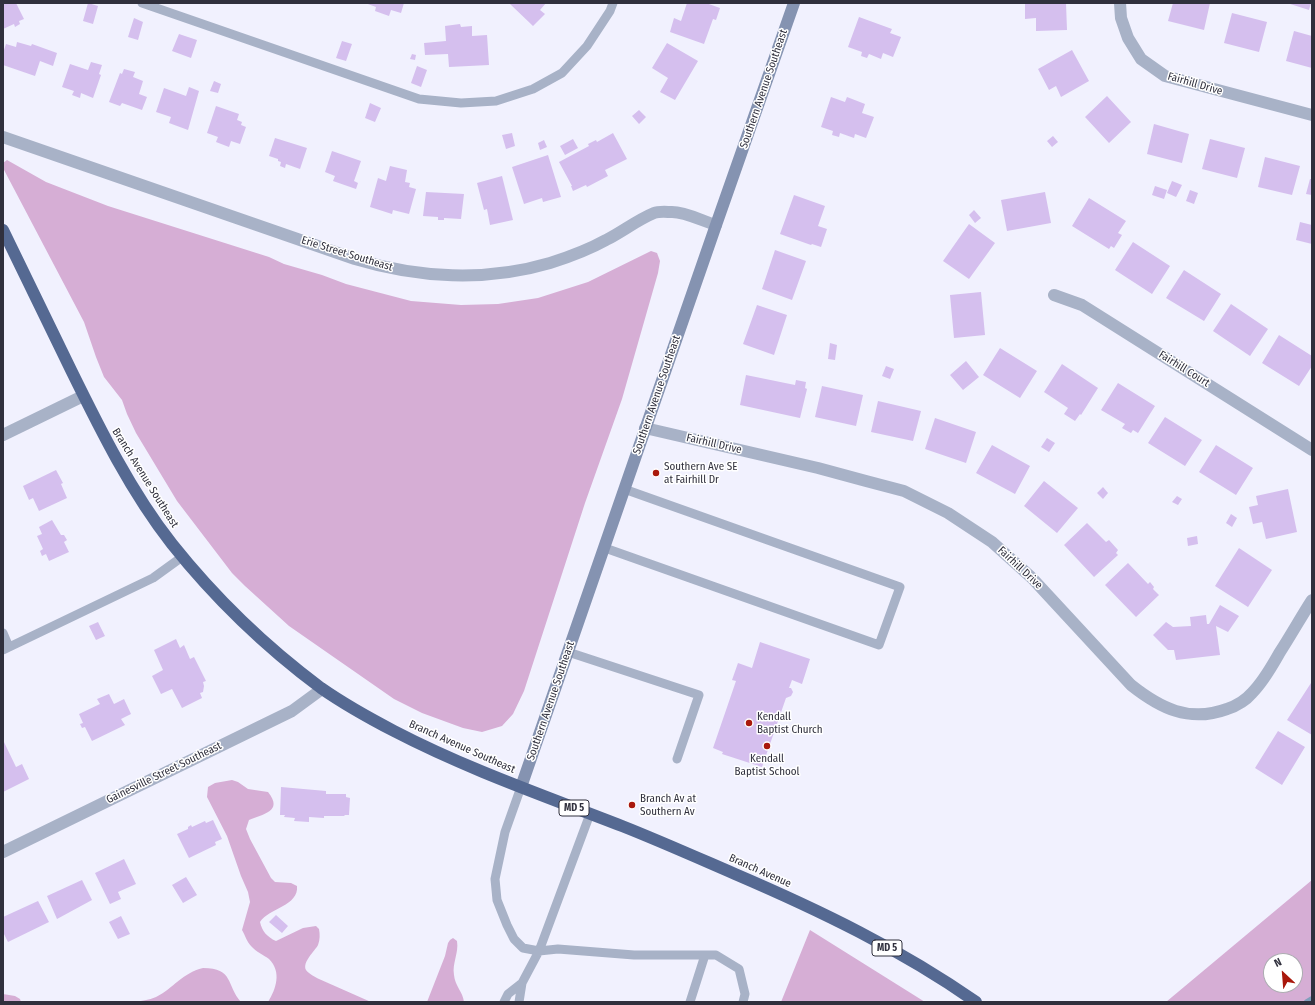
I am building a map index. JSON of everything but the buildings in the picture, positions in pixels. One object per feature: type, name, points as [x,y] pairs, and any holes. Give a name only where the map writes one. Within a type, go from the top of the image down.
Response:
[{"type":"highway","name":"Branch Avenue Southeast","points":[[3,230],[111,451],[153,518],[211,591],[262,639],[322,689],[370,718],[430,750],[522,787]]},
{"type":"highway","name":"Branch Avenue","points":[[522,787],[684,852],[794,900],[868,937],[916,964],[976,1002]]},
{"type":"main road","name":"Southern Avenue Southeast","points":[[522,787],[794,3]]},
{"type":"street","name":"Fairhill Drive","points":[[1120,3],[1121,18],[1128,38],[1141,59],[1165,76],[1312,115]]},
{"type":"street","name":"Erie Street Southeast","points":[[3,137],[355,259],[387,268],[420,274],[454,276],[487,274],[548,264],[605,241],[655,213],[674,212],[716,225]]},
{"type":"street","name":"Fairhill Court","points":[[1054,295],[1082,305],[1312,450]]},
{"type":"street","points":[[3,436],[84,396]]},
{"type":"street","name":"Fairhill Drive","points":[[646,428],[818,468],[866,481],[904,492],[948,513],[992,542],[1032,578],[1131,685],[1149,699],[1182,713],[1198,715],[1214,714],[1234,706],[1252,694],[1267,675],[1312,600]]},
{"type":"street","name":"Gainesville Street Southeast","points":[[3,852],[292,711],[322,689]]},
{"type":"lane","points":[[142,3],[419,99],[461,103],[496,101],[533,89],[562,73],[587,46],[610,11],[613,3]]},
{"type":"lane","points":[[605,548],[879,645],[900,587],[624,490]]},
{"type":"lane","points":[[3,634],[6,649],[153,578],[182,556]]},
{"type":"lane","points":[[568,652],[699,695],[677,759]]},
{"type":"lane","points":[[522,787],[505,832],[495,879],[497,900],[507,925],[514,938],[522,948],[540,951],[558,949],[634,955],[716,955],[739,970],[745,994],[743,1002]]},
{"type":"lane","points":[[519,1002],[522,983],[540,951],[590,814]]},
{"type":"lane","points":[[690,1002],[705,955]]},
{"type":"lane","points":[[504,1002],[508,994],[522,983]]},
{"type":"shaded area","points":[[7,160],[46,182],[108,206],[269,257],[284,264],[346,284],[411,301],[461,305],[498,304],[538,298],[588,282],[651,251],[657,253],[660,261],[658,273],[622,399],[585,503],[524,691],[513,714],[502,726],[482,732],[463,728],[422,713],[394,699],[289,626],[232,573],[177,501],[136,433],[122,400],[104,377],[84,322],[3,168],[3,163]]},
{"type":"shaded area","points":[[232,780],[248,789],[268,792],[274,804],[272,808],[265,814],[249,820],[246,829],[271,878],[275,882],[291,883],[297,886],[296,893],[289,902],[264,917],[260,922],[262,928],[270,938],[276,941],[303,928],[316,926],[319,929],[319,941],[318,945],[307,960],[305,967],[306,970],[319,979],[371,1002],[268,1002],[275,986],[277,975],[273,964],[269,959],[255,950],[247,940],[242,930],[250,902],[248,892],[227,836],[207,797],[208,787],[215,783]]},
{"type":"shaded area","points":[[1312,880],[1312,1002],[1166,1002]]},
{"type":"shaded area","points":[[810,930],[925,1002],[781,1002]]},
{"type":"shaded area","points":[[453,938],[457,941],[454,975],[464,1002],[427,1002],[445,956],[448,943]]},
{"type":"shaded area","points":[[203,968],[213,969],[225,974],[236,996],[241,1002],[134,1002],[156,997],[189,973]]},
{"type":"shaded area","points":[[3,994],[15,996],[20,999],[21,1002],[3,1002]]},
{"type":"waterway","points":[[1307,1002],[1312,999]]},
{"type":"place","name":"Southern Ave SE at Fairhill Dr","points":[[656,473]]},
{"type":"place","name":"Kendall Baptist Church","points":[[749,723]]},
{"type":"place","name":"Kendall Baptist School","points":[[767,746]]},
{"type":"place","name":"Branch Av at Southern Av","points":[[632,805]]}]
